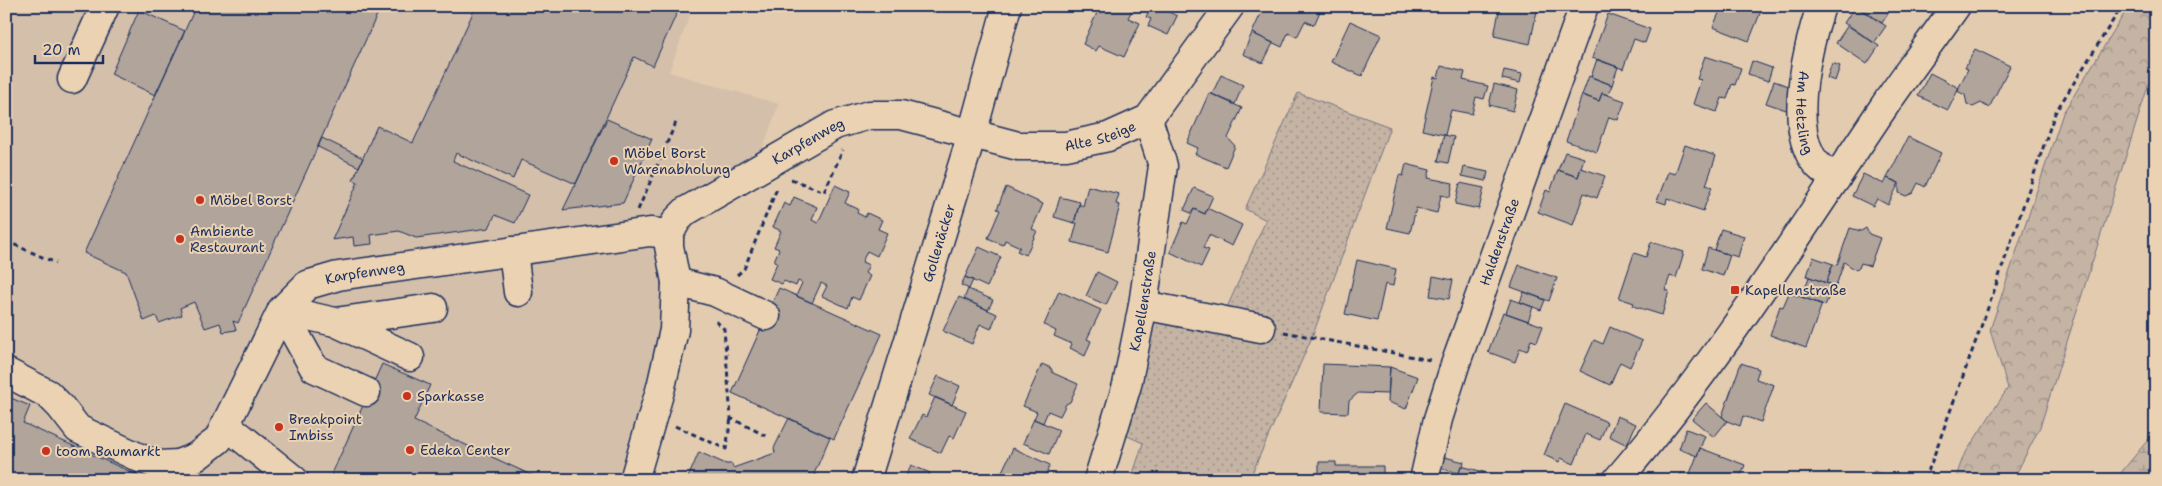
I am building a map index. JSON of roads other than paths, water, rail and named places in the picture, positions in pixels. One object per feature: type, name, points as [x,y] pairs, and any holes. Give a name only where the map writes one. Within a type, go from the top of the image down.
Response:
[{"type":"street","points":[[72,79],[105,6]]},
{"type":"street","name":"Gollenäcker","points":[[866,480],[972,134],[1007,6]]},
{"type":"street","name":"Alte Steige","points":[[972,134],[1018,146],[1066,146],[1108,137],[1148,119],[1230,6]]},
{"type":"street","name":"Haldenstraße","points":[[1424,480],[1438,419],[1455,366],[1584,6]]},
{"type":"street","name":"Am Hetzling","points":[[1821,6],[1810,41],[1803,80],[1802,108],[1806,140],[1811,156],[1822,170],[1836,179]]},
{"type":"street","points":[[1617,480],[1662,427],[1716,355],[1884,107],[1956,6]]},
{"type":"street","name":"Karpfenweg","points":[[6,372],[48,394],[60,406],[78,430],[158,465],[178,464],[196,457],[218,440],[282,310],[307,285],[338,276],[512,251],[650,232],[669,234],[677,220],[686,211],[835,125],[869,115],[901,115],[972,134]]},
{"type":"street","name":"Kapellenstraße","points":[[1098,480],[1127,385],[1143,305],[1162,166],[1148,119]]},
{"type":"street","points":[[634,480],[661,387],[674,330],[676,282],[669,246],[669,234]]},
{"type":"street","points":[[512,251],[518,292]]},
{"type":"street","points":[[676,282],[713,304],[766,316]]},
{"type":"street","points":[[1143,305],[1261,328]]},
{"type":"street","points":[[335,322],[433,308]]},
{"type":"street","points":[[282,310],[335,322],[410,357]]},
{"type":"street","points":[[282,310],[314,368],[366,392]]},
{"type":"street","points":[[226,425],[294,480]]},
{"type":"place","name":"Möbel Borst Warenabholung","points":[[614,161]]},
{"type":"place","name":"Möbel Borst","points":[[200,200]]},
{"type":"place","name":"Ambiente Restaurant","points":[[180,239]]},
{"type":"place","name":"Kapellenstraße","points":[[1735,290]]},
{"type":"place","name":"Sparkasse","points":[[407,396]]},
{"type":"place","name":"Breakpoint Imbiss","points":[[279,427]]},
{"type":"place","name":"Edeka Center","points":[[410,450]]},
{"type":"place","name":"toom Baumarkt","points":[[46,451]]}]
